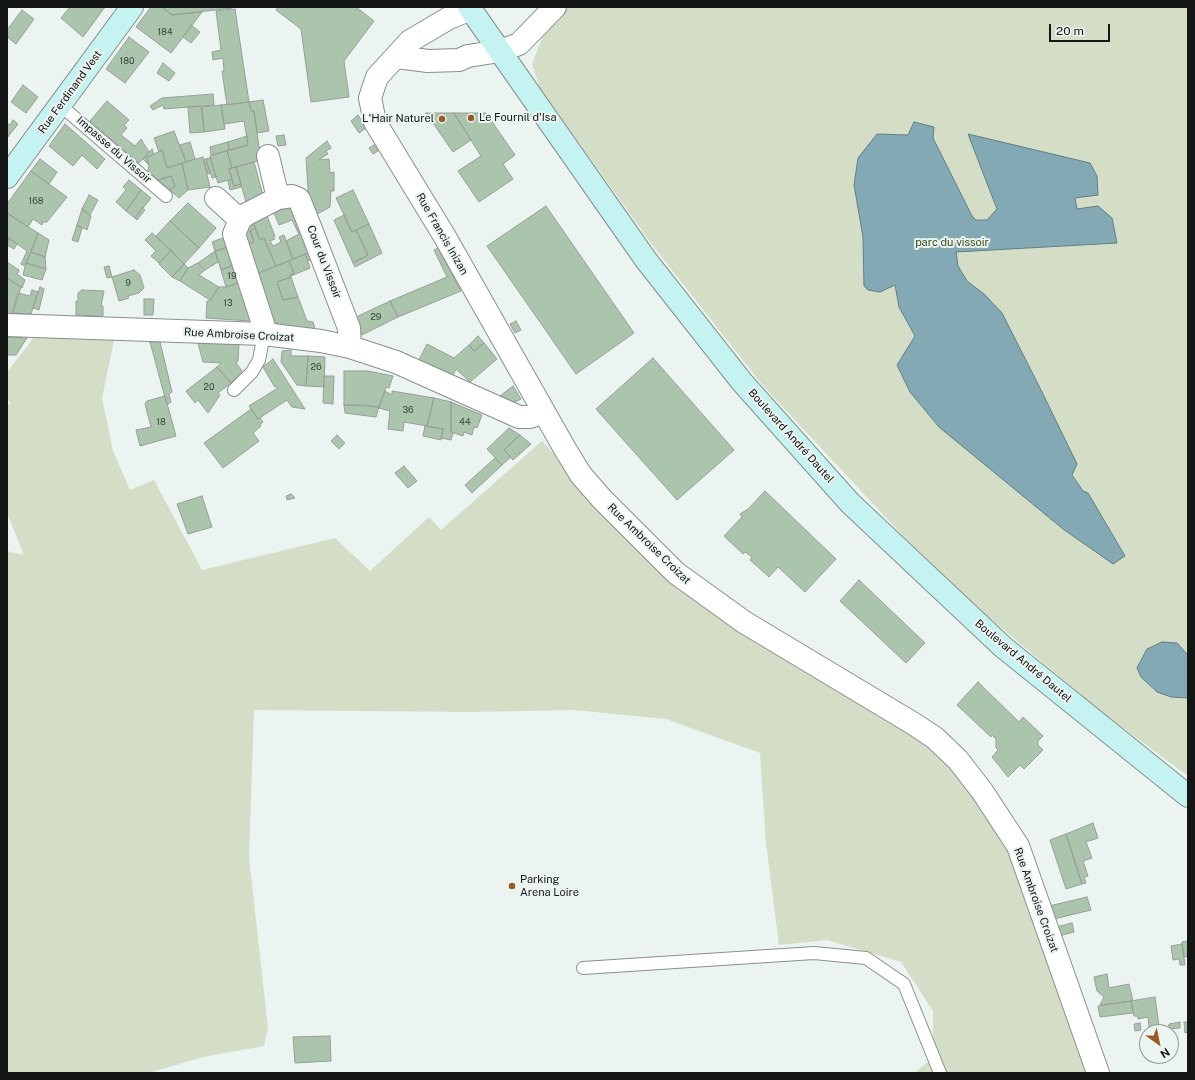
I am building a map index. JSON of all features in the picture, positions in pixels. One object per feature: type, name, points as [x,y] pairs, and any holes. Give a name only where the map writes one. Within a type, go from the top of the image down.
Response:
[{"type":"main road","name":"Rue Ferdinand Vest","points":[[7,177],[132,7]]},
{"type":"main road","name":"Boulevard André Dautel","points":[[472,8],[500,52],[646,260],[742,382],[850,503],[1004,647],[1188,796]]},
{"type":"street","points":[[397,57],[428,61],[459,60],[474,55],[500,52],[520,44],[554,7]]},
{"type":"street","name":"Rue Francis Inizan","points":[[472,8],[449,18],[410,40],[397,57],[377,77],[370,98],[376,122],[445,237],[544,412]]},
{"type":"street","points":[[268,156],[278,198]]},
{"type":"street","name":"Cour du Vissoir","points":[[240,220],[245,215],[278,198],[292,196],[299,199],[349,328],[350,347]]},
{"type":"street","points":[[216,198],[240,220],[234,234],[264,327],[264,334]]},
{"type":"street","name":"Rue Ambroise Croizat","points":[[7,325],[264,334],[350,347],[396,362],[519,417],[530,417],[544,412],[581,475],[642,541],[676,573],[744,622],[914,724],[935,738],[958,760],[982,791],[1018,846],[1098,1073]]},
{"type":"lane","name":"Impasse du Vissoir","points":[[60,105],[166,196]]},
{"type":"lane","points":[[234,390],[252,372],[259,360],[264,334]]},
{"type":"lane","points":[[583,968],[814,953],[866,958],[904,984],[940,1073]]},
{"type":"green space","name":"parc du vissoir","points":[[568,7],[1188,7],[1188,776],[1103,713],[986,615],[906,539],[764,387],[653,246],[540,88],[532,64],[542,38]]},
{"type":"green space","points":[[39,331],[116,331],[102,398],[113,451],[130,490],[154,480],[202,570],[335,538],[370,571],[429,517],[441,530],[542,441],[644,553],[946,752],[1012,844],[1088,1073],[914,1073],[933,1058],[933,1011],[901,962],[827,940],[779,945],[766,843],[760,753],[666,719],[574,710],[471,712],[254,710],[249,857],[268,1028],[264,1046],[203,1057],[149,1073],[7,1073],[7,551],[24,555],[7,513],[7,405],[11,404],[7,398],[7,372]]},
{"type":"water","points":[[914,122],[934,127],[933,138],[972,216],[976,220],[987,220],[997,209],[968,134],[1090,163],[1097,176],[1098,195],[1075,198],[1077,209],[1098,206],[1112,218],[1117,243],[956,252],[958,266],[967,281],[984,294],[1002,313],[1077,464],[1072,475],[1083,491],[1088,493],[1125,556],[1113,564],[1063,529],[939,427],[910,392],[897,365],[915,336],[899,307],[895,285],[880,292],[868,290],[864,286],[863,237],[854,185],[858,158],[877,134],[908,135]]},
{"type":"water","points":[[1162,642],[1177,643],[1188,655],[1188,698],[1171,697],[1157,692],[1141,677],[1137,668],[1147,649]]},
{"type":"building","points":[[70,7],[105,7],[83,37],[61,18]]},
{"type":"building","points":[[151,7],[162,7],[172,15],[202,12],[171,53],[136,27]]},
{"type":"building","points":[[162,7],[230,7],[232,8],[172,15]]},
{"type":"building","points":[[278,7],[356,7],[374,21],[344,61],[349,97],[311,102],[301,29],[276,10]]},
{"type":"building","points":[[235,9],[249,102],[227,105],[222,71],[224,71],[223,58],[213,60],[212,52],[221,50],[216,11]]},
{"type":"building","points":[[22,10],[34,19],[16,44],[7,37],[7,30]]},
{"type":"building","points":[[191,25],[200,32],[191,43],[183,37]]},
{"type":"building","points":[[129,37],[149,52],[125,83],[106,69]]},
{"type":"building","points":[[163,63],[175,73],[169,81],[157,73]]},
{"type":"building","points":[[23,85],[38,97],[26,113],[11,102]]},
{"type":"building","points":[[213,94],[214,105],[164,109],[163,105],[153,110],[150,106],[162,98]]},
{"type":"building","points":[[263,100],[269,131],[257,133],[254,111],[251,111],[249,102]]},
{"type":"building","points":[[107,101],[129,120],[124,125],[127,128],[121,135],[135,146],[141,139],[149,152],[139,163],[90,121]]},
{"type":"building","points":[[249,102],[251,111],[254,111],[261,160],[232,168],[227,151],[248,145],[244,121],[224,124],[221,105]]},
{"type":"building","points":[[221,105],[225,129],[204,132],[202,107]]},
{"type":"building","points":[[201,106],[204,132],[190,133],[188,107]]},
{"type":"building","points":[[426,113],[454,113],[471,140],[453,152]]},
{"type":"building","points":[[454,113],[486,113],[515,155],[503,164],[513,179],[479,202],[458,171],[481,156]]},
{"type":"building","points":[[358,115],[366,128],[359,133],[351,121]]},
{"type":"building","points":[[13,120],[18,124],[7,138],[7,123],[10,125]]},
{"type":"building","points":[[65,124],[105,159],[97,169],[82,155],[73,166],[49,146]]},
{"type":"building","points":[[174,131],[186,162],[167,168],[162,150],[159,152],[154,138]]},
{"type":"building","points":[[284,135],[286,145],[278,146],[276,136]]},
{"type":"building","points":[[247,136],[248,145],[229,150],[228,142]]},
{"type":"building","points":[[327,141],[331,148],[326,151],[328,154],[318,160],[329,159],[330,173],[334,172],[334,191],[331,191],[330,207],[310,218],[306,158]]},
{"type":"building","points":[[190,142],[195,159],[186,162],[180,145]]},
{"type":"building","points":[[228,142],[229,150],[211,155],[210,147]]},
{"type":"building","points":[[374,145],[378,151],[373,154],[369,148]]},
{"type":"building","points":[[152,149],[154,154],[146,158],[149,165],[143,159]]},
{"type":"building","points":[[162,150],[167,168],[182,163],[188,190],[179,198],[170,190],[175,186],[171,176],[158,180],[148,171],[149,165],[146,158]]},
{"type":"building","points":[[227,151],[232,168],[229,169],[232,179],[218,183],[210,156]]},
{"type":"building","points":[[203,157],[210,187],[188,190],[182,163]]},
{"type":"building","points":[[210,158],[216,177],[212,178],[206,159]]},
{"type":"building","points":[[40,159],[57,172],[49,184],[31,171]]},
{"type":"building","points":[[206,159],[210,173],[208,174],[204,160]]},
{"type":"building","points":[[254,162],[263,195],[246,202],[236,167]]},
{"type":"building","points":[[236,167],[241,184],[234,186],[229,169]]},
{"type":"building","points":[[31,171],[67,197],[47,222],[43,222],[42,225],[33,219],[28,227],[7,213],[7,204]]},
{"type":"building","points":[[171,176],[175,186],[170,190],[158,180]]},
{"type":"building","points":[[232,179],[234,186],[241,184],[241,187],[230,190],[228,181]]},
{"type":"building","points":[[129,180],[141,190],[126,211],[116,202],[126,190],[123,187]]},
{"type":"building","points":[[141,190],[151,198],[135,218],[126,211]]},
{"type":"building","points":[[353,190],[369,224],[352,232],[336,198]]},
{"type":"building","points":[[89,195],[98,200],[90,215],[82,209]]},
{"type":"building","points":[[188,203],[216,228],[199,248],[170,221]]},
{"type":"building","points":[[294,204],[313,251],[293,259],[286,241],[299,234],[292,220],[279,225],[274,213]]},
{"type":"building","points":[[546,206],[634,333],[576,374],[487,246]]},
{"type":"building","points":[[142,208],[145,210],[137,220],[135,218]]},
{"type":"building","points":[[82,209],[91,216],[87,230],[77,225]]},
{"type":"building","points":[[7,213],[38,233],[25,266],[21,264],[27,251],[9,238],[7,240]]},
{"type":"building","points":[[344,215],[352,232],[356,230],[368,255],[353,263],[334,220]]},
{"type":"building","points":[[267,216],[275,236],[273,237],[275,239],[270,241],[273,246],[281,242],[279,237],[284,235],[293,259],[276,266],[264,238],[260,240],[253,222]]},
{"type":"building","points":[[170,221],[199,248],[184,264],[156,236]]},
{"type":"building","points":[[369,224],[382,253],[355,267],[353,263],[368,255],[356,230]]},
{"type":"building","points":[[77,225],[82,228],[78,242],[72,240]]},
{"type":"building","points":[[254,225],[255,228],[250,231],[254,242],[249,244],[245,234],[246,228]]},
{"type":"building","points":[[255,228],[260,240],[264,238],[276,266],[256,274],[243,247],[254,242],[250,231]]},
{"type":"building","points":[[38,233],[49,240],[45,257],[31,252]]},
{"type":"building","points":[[152,233],[171,250],[159,263],[151,256],[156,251],[145,240]]},
{"type":"building","points":[[228,236],[231,246],[215,251],[212,242]]},
{"type":"building","points":[[9,238],[17,244],[14,249],[7,245]]},
{"type":"building","points":[[231,246],[237,264],[221,270],[215,251]]},
{"type":"building","points":[[438,248],[461,291],[398,317],[390,301],[447,277],[434,250]]},
{"type":"building","points":[[171,250],[184,264],[172,277],[159,264]]},
{"type":"building","points":[[215,251],[218,262],[205,270],[198,263]]},
{"type":"building","points":[[313,251],[315,258],[308,261],[305,254]]},
{"type":"building","points":[[31,252],[45,257],[46,269],[26,263]]},
{"type":"building","points":[[305,254],[310,268],[291,276],[290,275],[294,274],[289,261]]},
{"type":"building","points":[[289,261],[294,274],[290,275],[291,277],[277,282],[283,300],[298,297],[307,321],[313,322],[315,329],[274,324],[256,274]]},
{"type":"building","points":[[7,262],[19,270],[17,274],[25,280],[22,288],[7,278]]},
{"type":"building","points":[[26,263],[46,269],[42,280],[23,275]]},
{"type":"building","points":[[198,263],[205,270],[199,275],[219,287],[210,300],[180,281],[188,268]]},
{"type":"building","points":[[184,264],[188,268],[180,281],[172,277]]},
{"type":"building","points":[[237,264],[244,281],[226,287],[221,270]]},
{"type":"building","points":[[109,266],[112,277],[107,278],[104,267]]},
{"type":"building","points":[[134,270],[140,275],[144,288],[139,293],[128,296],[129,298],[119,301],[112,277]]},
{"type":"building","points":[[291,277],[298,297],[283,300],[277,282]]},
{"type":"building","points":[[7,278],[21,287],[11,319],[7,318]]},
{"type":"building","points":[[244,281],[250,304],[250,321],[206,318],[207,301],[210,301],[219,287],[226,287]]},
{"type":"building","points":[[40,287],[44,289],[39,310],[33,308]]},
{"type":"building","points":[[32,290],[38,292],[31,314],[12,313],[18,293],[30,296]]},
{"type":"building","points":[[82,290],[104,291],[101,306],[103,306],[103,316],[76,315],[76,301],[78,301],[78,293]]},
{"type":"building","points":[[144,299],[154,299],[153,315],[144,315]]},
{"type":"building","points":[[390,301],[398,317],[362,335],[354,318]]},
{"type":"building","points":[[516,321],[521,330],[515,333],[510,324]]},
{"type":"building","points":[[478,336],[484,343],[474,351],[469,345]]},
{"type":"building","points":[[7,337],[27,338],[16,355],[7,355]]},
{"type":"building","points":[[150,342],[160,342],[172,392],[169,394],[171,402],[167,405]]},
{"type":"building","points":[[198,343],[239,344],[238,361],[236,363],[242,371],[231,383],[217,367],[221,363],[203,362]]},
{"type":"building","points":[[484,343],[497,359],[470,382],[456,369],[453,375],[419,360],[427,344],[454,358],[469,345],[474,351]]},
{"type":"building","points":[[291,350],[291,356],[308,356],[306,386],[297,385],[281,362],[282,351]]},
{"type":"building","points":[[308,356],[325,357],[324,387],[306,386]]},
{"type":"building","points":[[653,358],[734,450],[677,500],[596,409]]},
{"type":"building","points":[[273,359],[305,409],[292,407],[287,400],[258,419],[249,406],[278,388],[274,386],[263,367]]},
{"type":"building","points":[[217,367],[231,383],[218,393],[220,395],[208,413],[198,400],[195,403],[186,391]]},
{"type":"building","points":[[344,371],[368,371],[393,376],[389,388],[386,387],[379,407],[344,405]]},
{"type":"building","points":[[324,376],[334,376],[333,404],[323,403]]},
{"type":"building","points":[[513,386],[521,399],[513,403],[500,396]]},
{"type":"building","points":[[385,391],[392,395],[392,391],[434,398],[427,426],[404,422],[403,431],[388,429],[390,411],[379,408]]},
{"type":"building","points":[[165,396],[176,436],[140,446],[136,430],[151,427],[145,404],[147,401]]},
{"type":"building","points":[[434,398],[451,402],[451,432],[453,433],[451,440],[441,438],[443,429],[427,426]]},
{"type":"building","points":[[451,402],[482,415],[477,428],[474,427],[472,435],[464,432],[463,436],[451,432]]},
{"type":"building","points":[[344,405],[379,407],[376,417],[345,413]]},
{"type":"building","points":[[251,409],[258,419],[260,418],[263,422],[260,424],[261,426],[253,433],[259,441],[223,468],[204,443]]},
{"type":"building","points":[[425,426],[443,429],[441,440],[423,436]]},
{"type":"building","points":[[509,428],[520,435],[504,450],[511,457],[502,465],[487,449]]},
{"type":"building","points":[[337,435],[345,443],[339,449],[331,441]]},
{"type":"building","points":[[520,435],[531,444],[513,460],[504,450]]},
{"type":"building","points":[[495,458],[502,465],[472,493],[465,485]]},
{"type":"building","points":[[404,466],[417,481],[408,488],[395,473]]},
{"type":"building","points":[[765,491],[836,559],[805,592],[778,567],[769,577],[750,560],[752,557],[745,552],[743,554],[724,536],[742,517],[740,514],[748,509]]},
{"type":"building","points":[[291,494],[295,498],[287,500],[286,496]]},
{"type":"building","points":[[202,496],[212,527],[188,534],[177,504]]},
{"type":"building","points":[[859,580],[925,643],[906,663],[840,601]]},
{"type":"building","points":[[978,682],[1019,722],[1023,717],[1043,736],[1038,741],[1038,745],[1043,750],[1024,769],[1020,765],[1008,777],[992,757],[998,750],[996,748],[996,739],[992,735],[991,737],[957,705]]},
{"type":"building","points":[[1093,823],[1098,838],[1086,842],[1092,858],[1083,861],[1088,876],[1084,877],[1086,883],[1082,884],[1066,834]]},
{"type":"building","points":[[1066,834],[1082,884],[1066,889],[1050,840]]},
{"type":"building","points":[[1087,897],[1091,910],[1054,919],[1049,906]]},
{"type":"building","points":[[1072,923],[1074,932],[1059,936],[1056,927]]},
{"type":"building","points":[[1188,941],[1188,956],[1184,957],[1182,942]]},
{"type":"building","points":[[1182,944],[1185,965],[1180,965],[1179,959],[1173,960],[1171,946]]},
{"type":"building","points":[[1107,974],[1109,988],[1129,984],[1133,1001],[1100,1005],[1104,997],[1097,991],[1094,977]]},
{"type":"building","points":[[1155,997],[1159,1024],[1149,1024],[1148,1017],[1138,1019],[1138,1016],[1134,1016],[1131,1001]]},
{"type":"building","points":[[1131,1001],[1133,1013],[1100,1017],[1098,1006]]},
{"type":"building","points":[[1180,1022],[1180,1028],[1179,1024],[1169,1024]]},
{"type":"building","points":[[1184,1022],[1188,1022],[1188,1032],[1185,1033]]},
{"type":"building","points":[[1140,1023],[1139,1030],[1135,1031],[1134,1024]]},
{"type":"building","points":[[330,1036],[331,1061],[295,1063],[293,1037]]},
{"type":"place","name":"Le Fournil d'Isa","points":[[471,118]]},
{"type":"place","name":"L'Hair Naturel","points":[[442,119]]},
{"type":"place","name":"Parking Arena Loire","points":[[512,886]]}]
